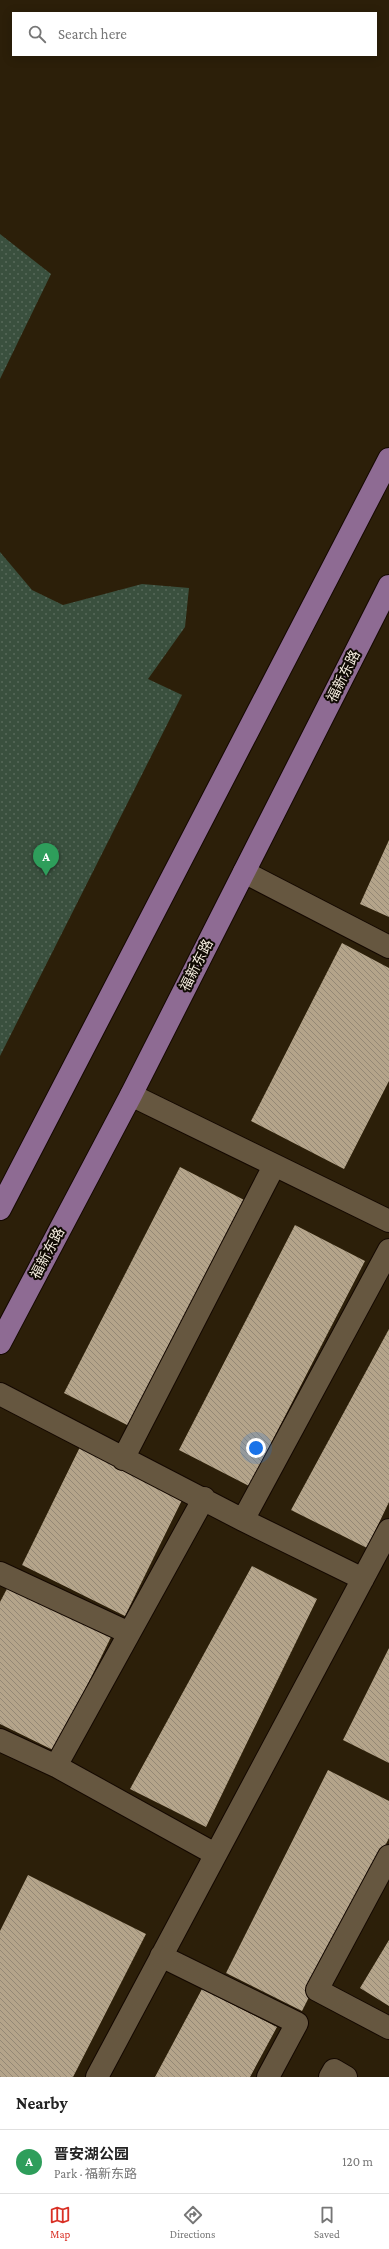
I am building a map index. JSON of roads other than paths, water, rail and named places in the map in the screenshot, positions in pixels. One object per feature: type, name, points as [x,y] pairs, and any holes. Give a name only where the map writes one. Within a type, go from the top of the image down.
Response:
[{"type":"main road","points":[[0,1208],[389,459]]},
{"type":"main road","name":"福新东路","points":[[0,1343],[131,1095],[389,586]]},
{"type":"street","points":[[244,872],[389,947]]},
{"type":"street","points":[[131,1095],[389,1221]]},
{"type":"street","points":[[123,1458],[274,1166]]},
{"type":"street","points":[[243,1520],[389,1250]]},
{"type":"street","points":[[0,1394],[204,1498],[243,1520],[362,1579]]},
{"type":"street","points":[[56,1766],[204,1498]]},
{"type":"street","points":[[97,2077],[389,1530]]},
{"type":"street","points":[[0,1573],[129,1633]]},
{"type":"street","points":[[0,1740],[56,1766],[215,1854]]},
{"type":"street","points":[[389,1856],[317,1990],[389,2028]]},
{"type":"street","points":[[161,1956],[297,2023],[268,2077]]},
{"type":"street","points":[[330,2077],[334,2070],[346,2077]]},
{"type":"place","name":"晋安湖公园","points":[[46,876]]}]
